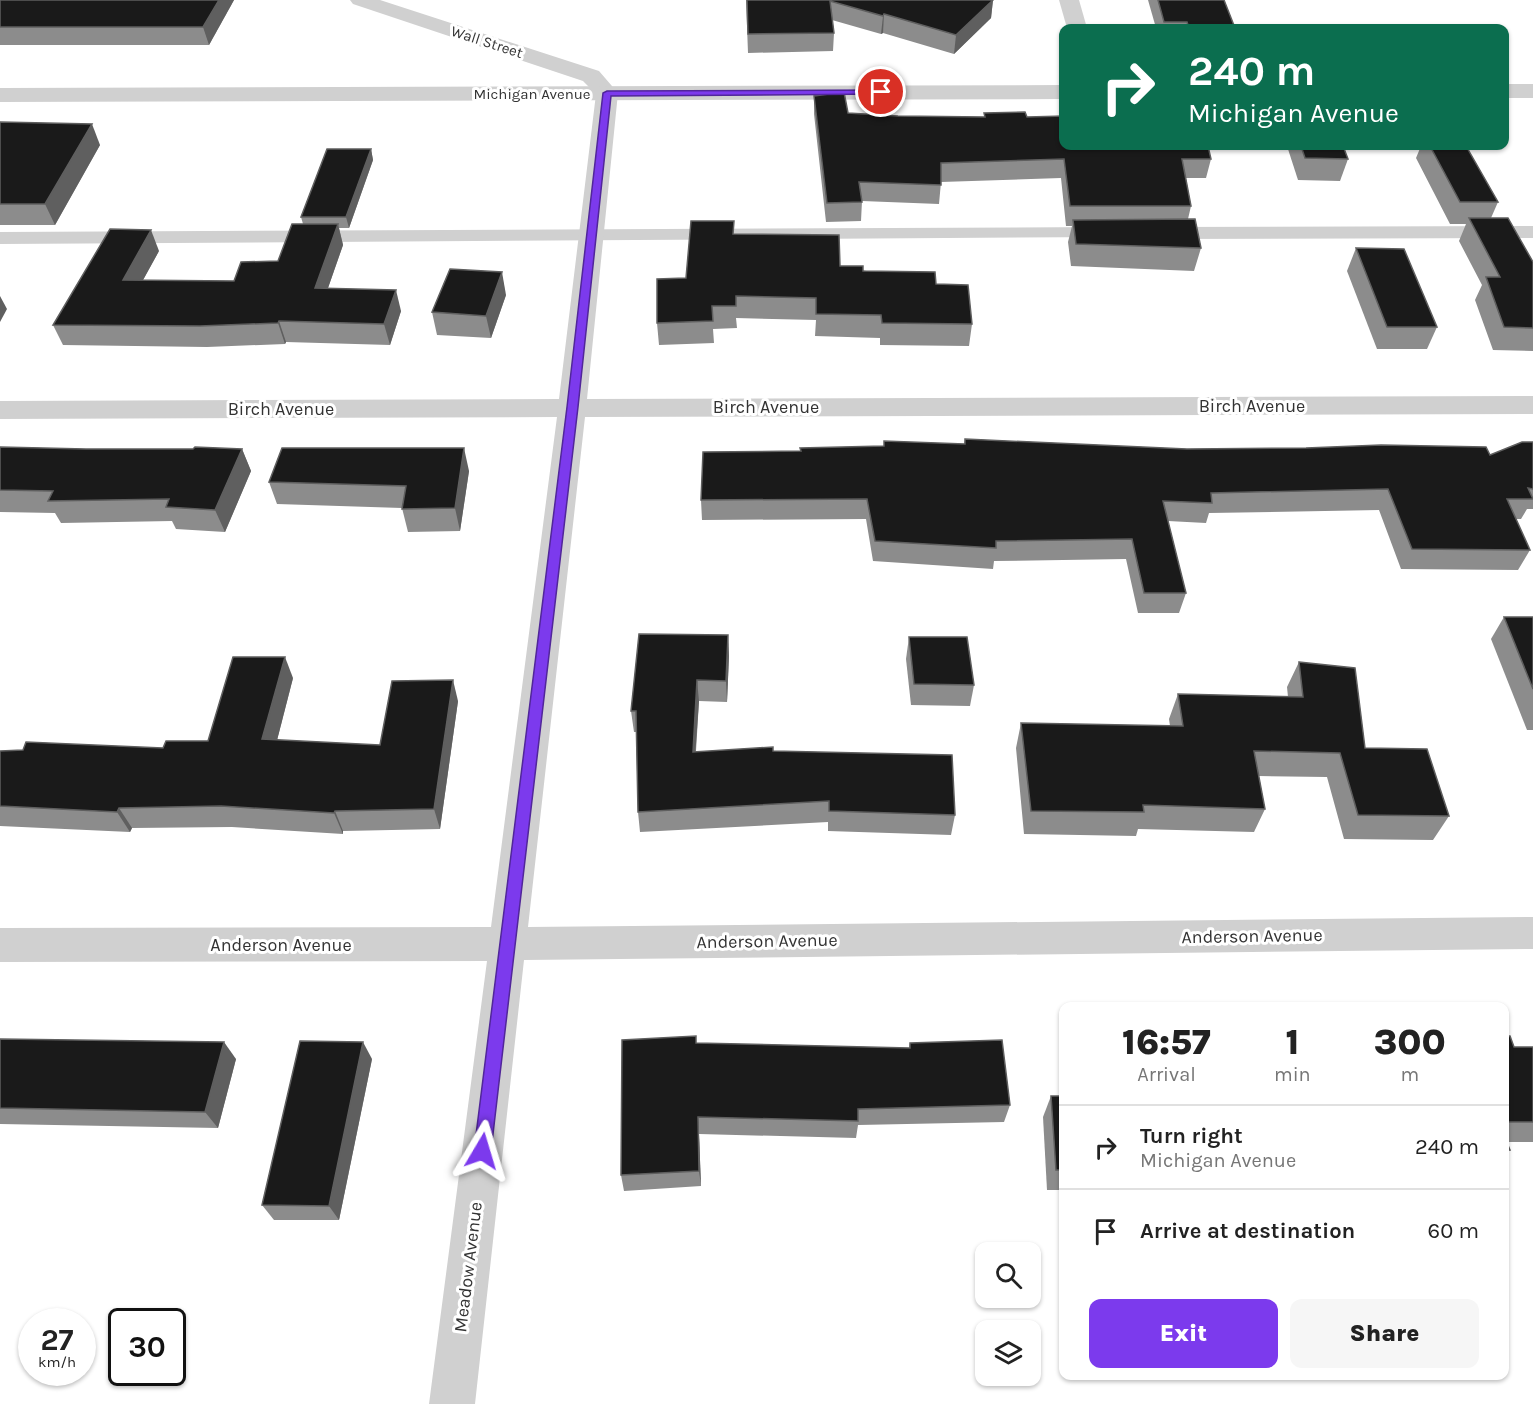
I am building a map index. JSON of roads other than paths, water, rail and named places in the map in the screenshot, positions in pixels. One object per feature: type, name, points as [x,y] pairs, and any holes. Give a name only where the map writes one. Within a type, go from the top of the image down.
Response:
[{"type":"street","name":"Wall Street","points":[[360,0],[591,76],[607,93]]},
{"type":"street","points":[[1068,0],[1076,24]]},
{"type":"street","points":[[1509,91],[1533,91]]},
{"type":"street","name":"Michigan Avenue","points":[[0,95],[1059,92]]},
{"type":"street","name":"Meadow Avenue","points":[[452,1404],[572,407],[607,93]]},
{"type":"street","name":"Birch Avenue","points":[[0,410],[1533,405]]},
{"type":"street","name":"Anderson Avenue","points":[[0,945],[508,944],[1533,933]]},
{"type":"lane","points":[[0,238],[1533,232]]}]
